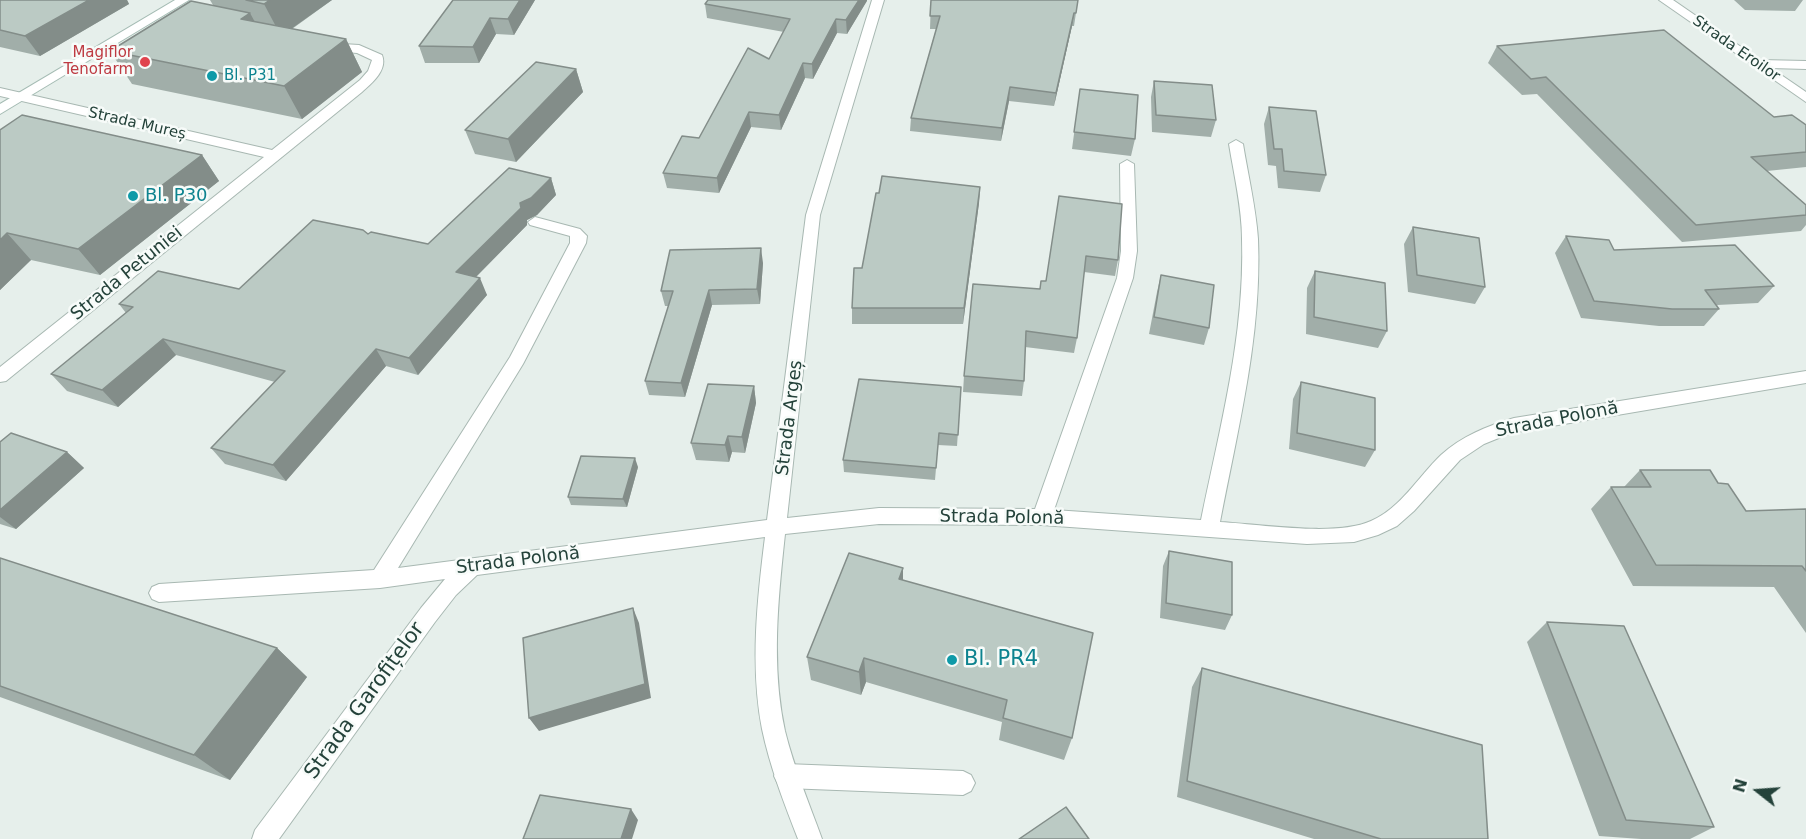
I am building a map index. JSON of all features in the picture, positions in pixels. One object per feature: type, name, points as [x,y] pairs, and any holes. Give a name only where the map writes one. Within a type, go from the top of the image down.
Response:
[{"type":"street","points":[[0,110],[183,0]]},
{"type":"street","name":"Strada Argeș","points":[[810,839],[786,776],[770,714],[766,634],[770,576],[813,214],[878,0]]},
{"type":"street","name":"Strada Eroilor","points":[[1665,0],[1806,98]]},
{"type":"street","points":[[156,16],[179,21]]},
{"type":"street","name":"Strada Petuniei","points":[[0,376],[275,155],[373,74],[378,65],[378,58],[359,49],[310,46]]},
{"type":"street","points":[[1760,64],[1806,65]]},
{"type":"street","name":"Strada Mureș","points":[[0,92],[275,155]]},
{"type":"street","points":[[1209,528],[1244,352],[1250,294],[1250,237],[1236,144]]},
{"type":"street","points":[[1042,517],[1125,278],[1129,251],[1127,164]]},
{"type":"street","points":[[380,579],[517,360],[578,243],[579,236],[575,232],[535,222]]},
{"type":"street","name":"Strada Polonă","points":[[159,592],[380,579],[777,527],[879,516],[1042,517],[1307,536],[1343,536],[1379,526],[1407,506],[1448,461],[1469,443],[1491,432],[1514,425],[1806,377]]},
{"type":"street","name":"Strada Garofițelor","points":[[264,839],[428,615],[449,589],[472,567]]},
{"type":"street","points":[[786,776],[963,783]]},
{"type":"building","points":[[0,0],[89,0],[25,36],[0,30]]},
{"type":"building","points":[[246,0],[270,0],[264,4]]},
{"type":"building","points":[[453,0],[520,0],[508,19],[490,18],[473,47],[419,46]]},
{"type":"building","points":[[708,0],[859,0],[846,20],[836,19],[812,64],[803,63],[779,115],[749,112],[717,178],[663,173],[682,136],[699,138],[748,48],[769,59],[790,19],[705,4]]},
{"type":"building","points":[[931,0],[1078,0],[1056,93],[1010,87],[1002,128],[911,118],[940,16],[930,16]]},
{"type":"building","points":[[191,1],[250,13],[241,19],[346,39],[284,86],[110,51]]},
{"type":"building","points":[[1664,30],[1774,117],[1792,115],[1806,125],[1806,152],[1751,157],[1806,205],[1806,215],[1696,225],[1546,77],[1531,79],[1497,46]]},
{"type":"building","points":[[536,62],[576,69],[508,139],[465,130]]},
{"type":"building","points":[[1154,81],[1212,85],[1216,120],[1156,115]]},
{"type":"building","points":[[1080,89],[1138,95],[1135,139],[1074,132]]},
{"type":"building","points":[[1269,107],[1316,111],[1326,175],[1284,171],[1282,149],[1274,149]]},
{"type":"building","points":[[22,115],[202,155],[78,249],[7,233],[0,240],[0,130]]},
{"type":"building","points":[[509,168],[551,178],[531,198],[520,203],[521,208],[456,272],[480,278],[409,358],[376,349],[273,465],[211,448],[285,371],[163,339],[102,390],[51,374],[133,307],[119,304],[158,271],[239,289],[313,220],[363,230],[368,234],[371,232],[428,244]]},
{"type":"building","points":[[882,176],[980,187],[964,308],[852,308],[854,268],[862,268],[876,193],[879,193]]},
{"type":"building","points":[[1059,196],[1122,204],[1118,260],[1086,256],[1077,338],[1026,331],[1024,381],[964,376],[973,284],[1040,289],[1041,281],[1046,281]]},
{"type":"building","points":[[1413,227],[1479,238],[1485,287],[1417,275]]},
{"type":"building","points":[[1566,236],[1609,240],[1614,250],[1735,245],[1774,286],[1705,290],[1719,309],[1672,309],[1594,301]]},
{"type":"building","points":[[761,248],[757,289],[709,290],[681,383],[645,381],[673,291],[661,291],[670,250]]},
{"type":"building","points":[[1315,271],[1385,283],[1387,331],[1314,317]]},
{"type":"building","points":[[1161,275],[1214,285],[1209,328],[1154,317]]},
{"type":"building","points":[[859,379],[961,387],[958,435],[939,433],[936,468],[843,460]]},
{"type":"building","points":[[1301,382],[1375,398],[1375,450],[1297,433]]},
{"type":"building","points":[[708,384],[754,386],[742,437],[728,436],[725,445],[691,443]]},
{"type":"building","points":[[11,433],[67,452],[0,510],[0,442]]},
{"type":"building","points":[[581,456],[635,458],[623,499],[568,497]]},
{"type":"building","points":[[1640,470],[1710,470],[1718,483],[1728,484],[1746,511],[1806,509],[1806,571],[1802,566],[1656,565],[1611,487],[1651,487]]},
{"type":"building","points":[[1169,551],[1232,562],[1232,615],[1166,603]]},
{"type":"building","name":"Bl. PR4","points":[[849,553],[903,568],[899,579],[1093,633],[1072,738],[1003,718],[1007,700],[864,658],[859,672],[807,657]]},
{"type":"building","points":[[0,558],[277,648],[194,755],[0,686]]},
{"type":"building","points":[[633,608],[645,684],[529,718],[523,638]]},
{"type":"building","points":[[1547,622],[1624,626],[1714,827],[1626,820]]},
{"type":"building","points":[[1202,668],[1482,745],[1488,839],[1381,839],[1187,781]]},
{"type":"building","points":[[540,795],[631,809],[621,839],[523,839]]},
{"type":"building","points":[[1066,807],[1089,839],[1019,839]]},
{"type":"place","name":"Magiflor Tenofarm","points":[[145,62]]},
{"type":"place","name":"Bl. P31","points":[[212,76]]},
{"type":"place","name":"Bl. P30","points":[[133,196]]},
{"type":"place","name":"Bl. PR4","points":[[952,660]]}]
